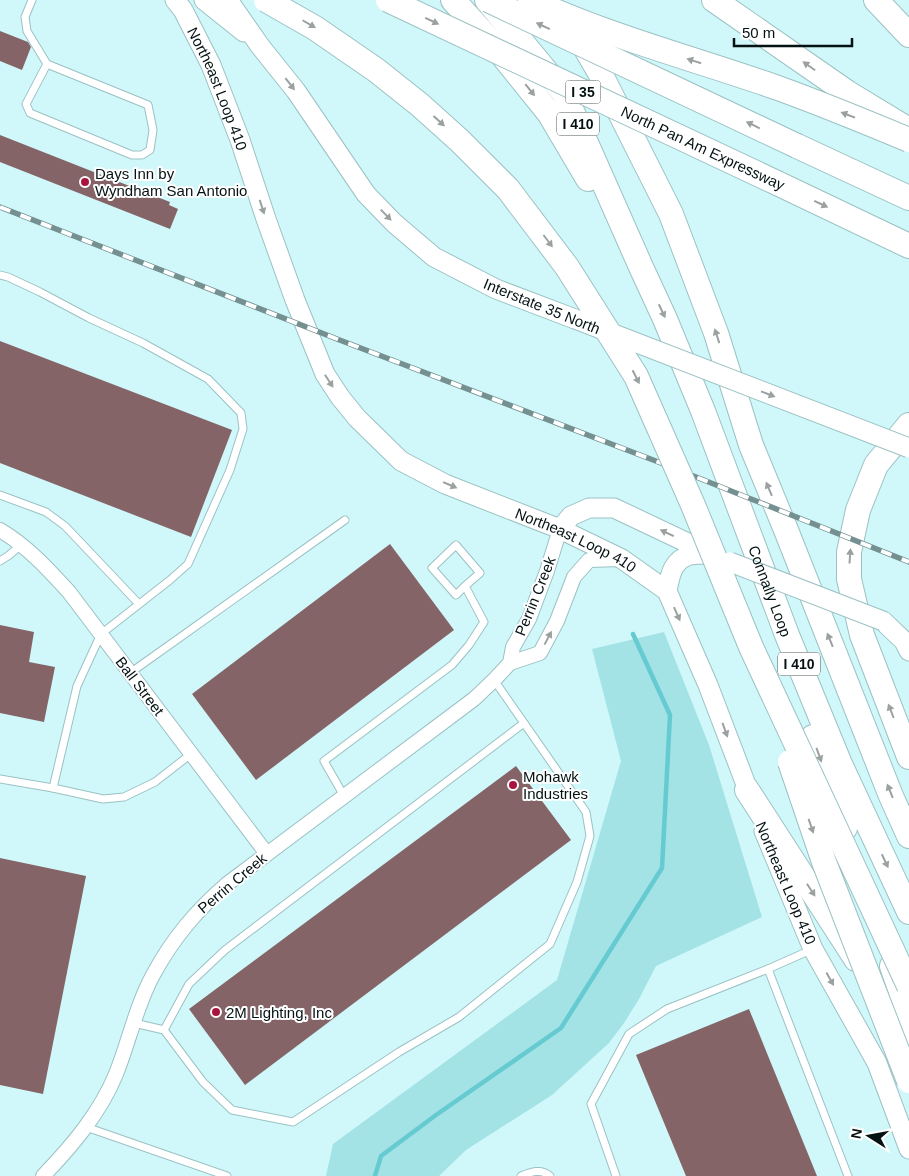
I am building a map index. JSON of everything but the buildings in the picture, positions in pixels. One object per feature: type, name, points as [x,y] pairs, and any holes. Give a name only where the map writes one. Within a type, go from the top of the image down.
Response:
[{"type":"highway","points":[[266,0],[335,41],[420,105],[460,141],[508,189],[561,259],[636,376],[693,505],[751,647],[909,986]]},
{"type":"highway","name":"North Pan Am Expressway","points":[[388,0],[909,246]]},
{"type":"highway","points":[[453,0],[495,46],[549,113],[641,267]]},
{"type":"highway","points":[[487,0],[909,198]]},
{"type":"highway","name":"I 410","points":[[487,0],[564,93],[641,267]]},
{"type":"highway","points":[[530,0],[664,52],[777,88],[909,140]]},
{"type":"highway","points":[[557,0],[600,74],[671,214],[716,333],[751,445],[891,796],[909,836]]},
{"type":"highway","points":[[876,0],[909,35]]},
{"type":"highway","points":[[715,1],[848,93],[909,130]]},
{"type":"highway","name":"Connally Loop","points":[[641,267],[703,411],[787,635],[840,764],[909,912]]},
{"type":"highway","points":[[703,411],[776,636],[833,793],[909,1015]]},
{"type":"highway","points":[[909,425],[876,465],[858,510],[849,552],[849,579],[862,635],[909,757]]},
{"type":"highway","points":[[751,647],[824,862],[909,1081]]},
{"type":"highway","points":[[747,790],[909,1042]]},
{"type":"main road","name":"Northeast Loop 410","points":[[175,0],[183,10],[211,66],[240,140],[295,300],[325,374],[357,418],[401,461],[445,484],[560,529],[622,559],[667,591],[708,684],[747,790],[813,949],[877,1063],[909,1149]]},
{"type":"main road","name":"Interstate 35 North","points":[[204,0],[260,46]]},
{"type":"main road","name":"Interstate 35 North","points":[[228,0],[260,46],[296,91],[366,194],[394,223],[434,257],[496,289],[909,448]]},
{"type":"main road","points":[[560,529],[571,516],[589,508],[614,508],[730,562],[883,621],[904,641],[909,652]]},
{"type":"main road","points":[[667,591],[670,574],[676,564],[689,556],[711,554]]},
{"type":"street","name":"Perrin Creek","points":[[510,663],[513,647],[529,619],[560,529]]},
{"type":"street","name":"Ball Street","points":[[0,530],[21,545],[62,584],[267,854]]},
{"type":"street","name":"Perrin Creek","points":[[43,1176],[63,1156],[100,1105],[115,1077],[140,1003],[152,976],[167,950],[205,904],[227,884],[474,699],[510,663],[540,653],[557,621],[574,577],[589,560],[622,559]]},
{"type":"lane","points":[[32,0],[25,17],[27,31],[47,64],[148,105],[153,130],[150,150],[142,155],[132,154],[30,113],[26,104],[47,64]]},
{"type":"lane","points":[[0,276],[24,285],[143,343],[208,379],[241,413],[244,429],[230,470],[188,564],[101,634],[77,686],[53,788]]},
{"type":"lane","points":[[0,494],[46,512],[66,526],[139,604]]},
{"type":"lane","points":[[130,673],[345,520]]},
{"type":"lane","points":[[0,561],[21,545]]},
{"type":"lane","points":[[456,546],[480,573],[465,586],[456,595],[432,568],[456,546]]},
{"type":"lane","points":[[344,796],[324,761],[452,664],[469,645],[484,622],[465,586]]},
{"type":"lane","points":[[134,1023],[164,1030],[203,1082],[232,1110],[293,1122],[399,1052],[459,1017],[550,944],[577,882],[590,836],[586,812],[494,680]]},
{"type":"lane","points":[[164,1030],[189,984],[225,950],[524,723]]},
{"type":"lane","points":[[0,779],[103,799],[124,797],[155,782],[192,754]]},
{"type":"lane","points":[[616,1176],[591,1104],[629,1034],[667,1009],[813,949]]},
{"type":"lane","points":[[768,969],[848,1176]]},
{"type":"lane","points":[[86,1126],[226,1176]]},
{"type":"lane","points":[[521,1176],[535,1171],[546,1172],[550,1176]]},
{"type":"shaded area","points":[[664,632],[709,745],[762,917],[656,966],[639,999],[609,1043],[552,1095],[466,1150],[439,1176],[326,1176],[333,1144],[557,980],[621,761],[592,649]]},
{"type":"waterway","points":[[375,1176],[381,1156],[436,1115],[561,1028],[662,868],[670,715],[633,634]]},
{"type":"railway","points":[[0,207],[661,463],[909,562]]},
{"type":"place","name":"Days Inn by Wyndham San Antonio","points":[[85,182]]},
{"type":"place","name":"Mohawk Industries","points":[[513,785]]},
{"type":"place","name":"2M Lighting, Inc","points":[[216,1012]]}]
